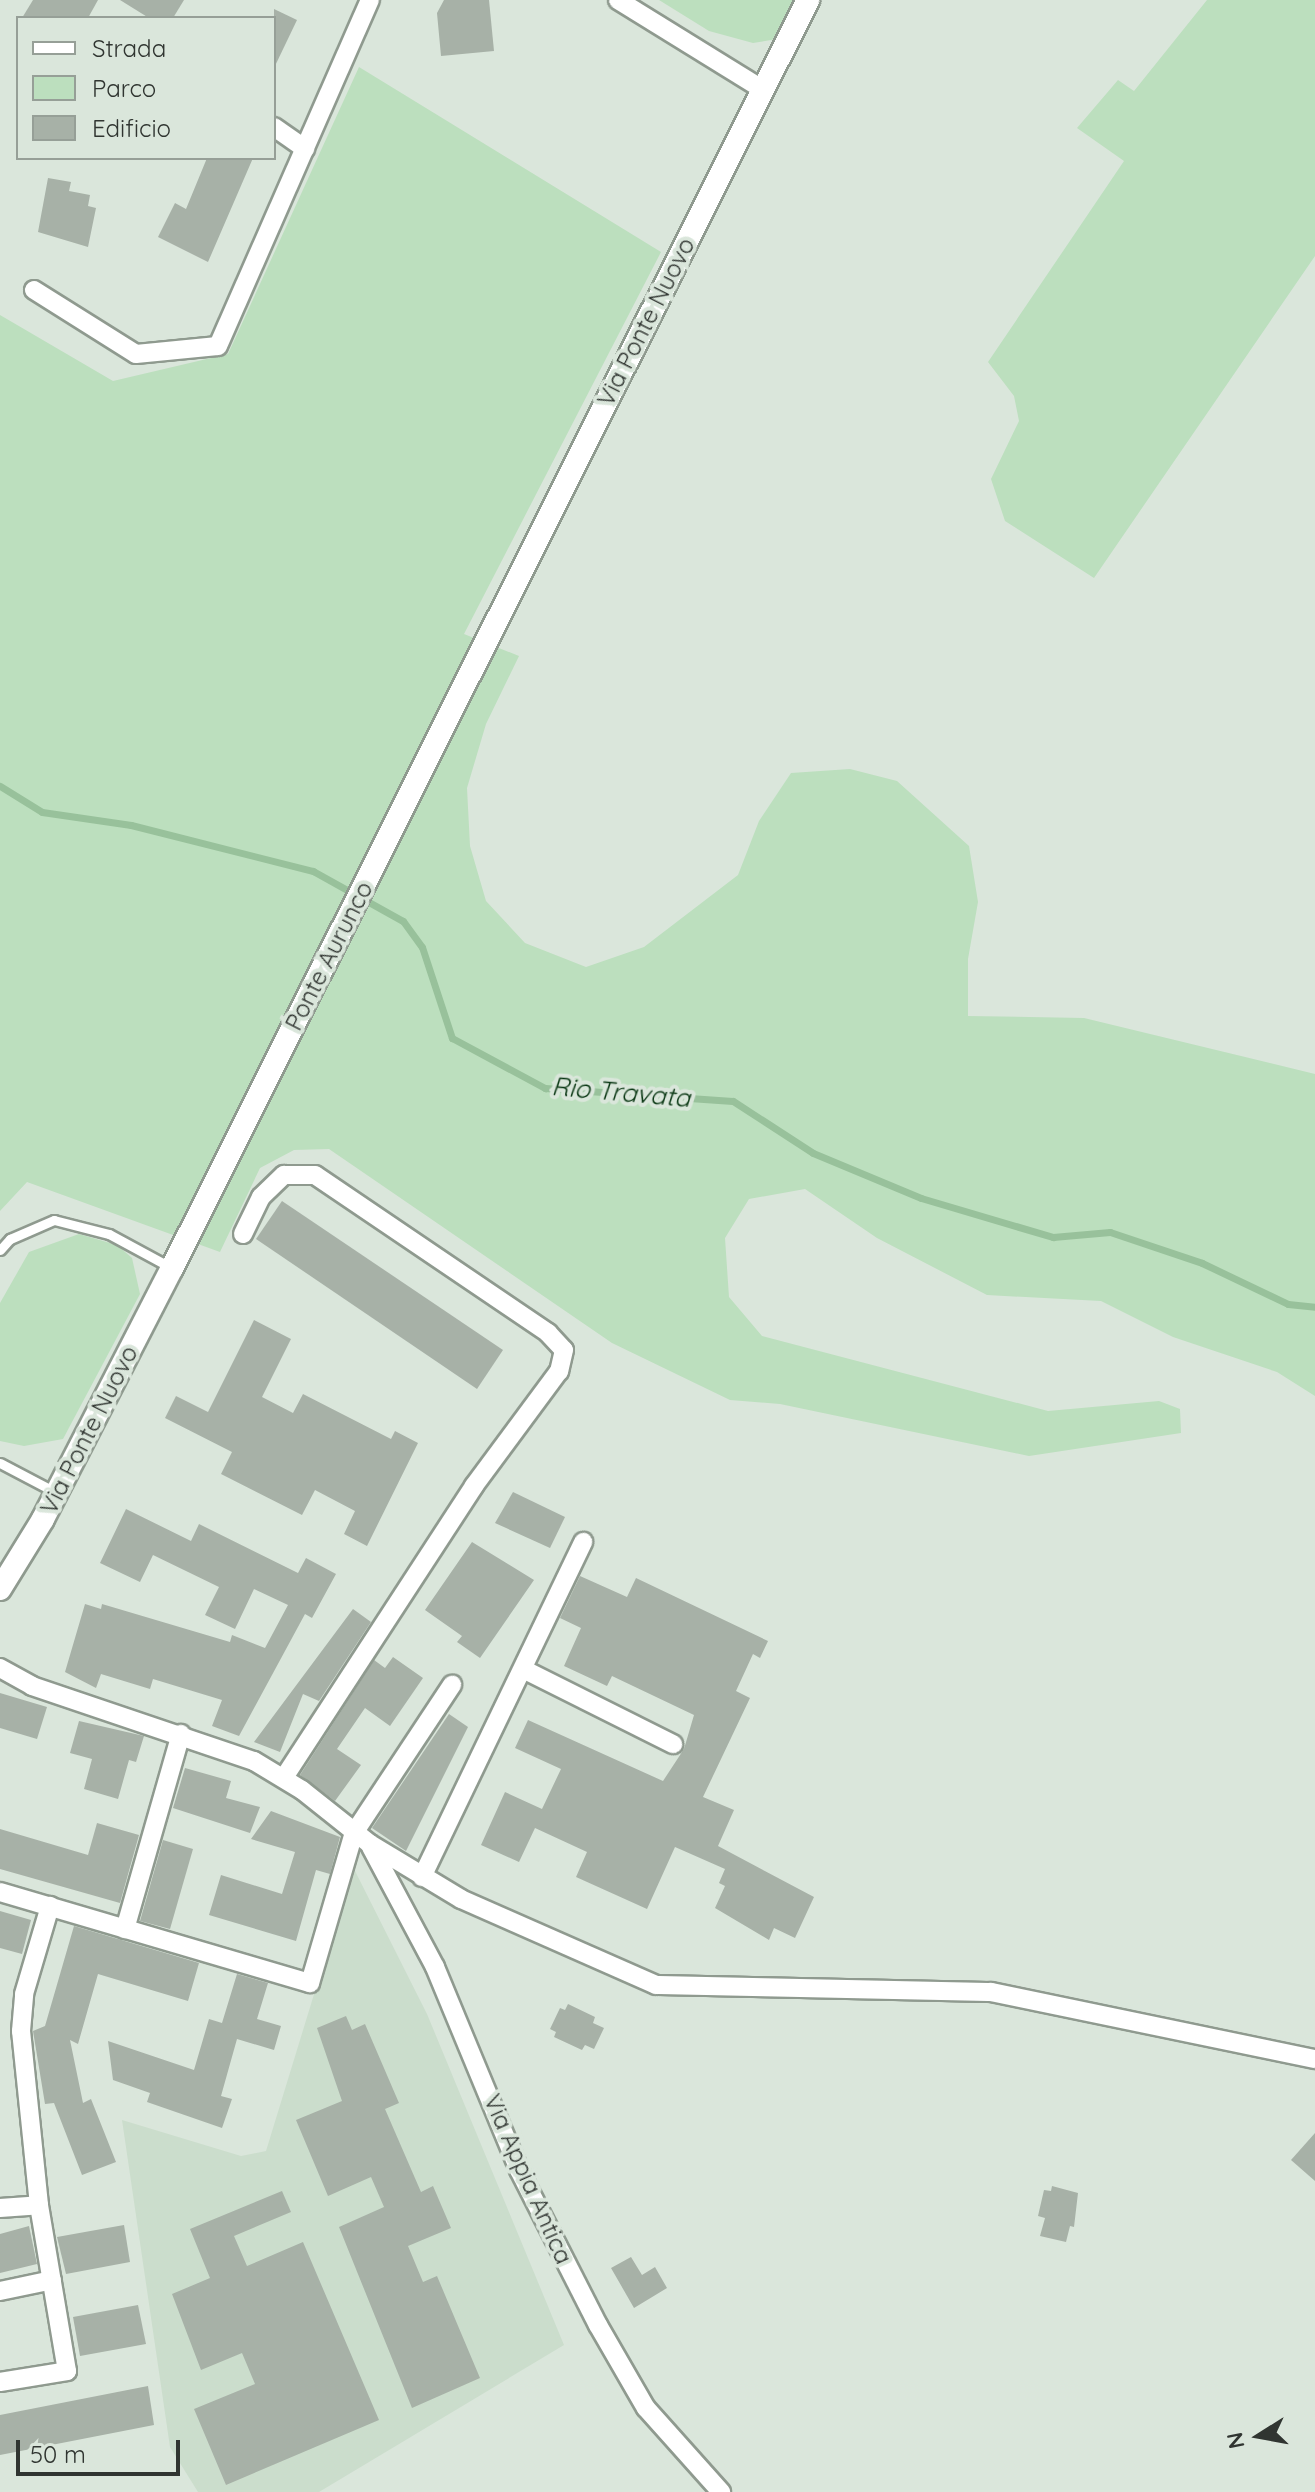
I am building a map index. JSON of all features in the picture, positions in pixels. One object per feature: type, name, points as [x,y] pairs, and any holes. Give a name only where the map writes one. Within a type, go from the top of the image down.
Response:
[{"type":"street","points":[[34,290],[136,354],[218,346],[370,0]]},
{"type":"street","points":[[618,0],[762,89]]},
{"type":"street","name":"Via Ponte Nuovo","points":[[487,644],[808,0]]},
{"type":"street","points":[[276,128],[305,149]]},
{"type":"street","name":"Ponte Aurunco","points":[[172,1268],[487,644]]},
{"type":"street","points":[[243,1234],[261,1197],[284,1175],[315,1175],[548,1333],[564,1350],[559,1371],[474,1486],[284,1777]]},
{"type":"street","name":"Via Ponte Nuovo","points":[[0,1589],[57,1493],[172,1268]]},
{"type":"street","points":[[422,1877],[583,1542]]},
{"type":"street","points":[[0,1668],[32,1686],[181,1734],[284,1777],[354,1833],[422,1877],[656,1985],[991,1992],[1315,2059]]},
{"type":"street","points":[[523,1669],[673,1744]]},
{"type":"street","points":[[0,1892],[310,1983],[354,1833],[452,1685]]},
{"type":"street","points":[[125,1929],[181,1734]]},
{"type":"street","name":"Via Appia Antica","points":[[370,1844],[435,1967],[519,2170],[598,2325],[646,2408],[721,2492]]},
{"type":"street","points":[[0,2382],[67,2371],[39,2205],[21,2031],[24,1994],[50,1906]]},
{"type":"street","points":[[0,2208],[39,2205]]},
{"type":"street","points":[[0,2291],[52,2280]]},
{"type":"lane","points":[[0,1250],[10,1239],[54,1220],[109,1234],[172,1268]]},
{"type":"lane","points":[[0,1463],[57,1493]]},
{"type":"shaded area","points":[[353,1867],[427,2014],[564,2345],[319,2492],[198,2492],[170,2447],[122,2120],[241,2156],[266,2151]]},
{"type":"green space","points":[[659,0],[795,0],[777,39],[753,43],[709,31]]},
{"type":"green space","points":[[1207,0],[1315,0],[1315,256],[1094,578],[1005,521],[991,479],[1019,421],[1014,396],[988,362],[1124,161],[1077,128],[1118,80],[1134,91]]},
{"type":"green space","points":[[359,67],[661,252],[464,634],[519,656],[486,724],[467,788],[470,846],[486,901],[525,943],[586,967],[644,947],[738,875],[759,821],[791,773],[850,769],[897,781],[969,846],[978,902],[968,959],[968,1016],[1084,1018],[1315,1074],[1315,1396],[1277,1372],[1173,1337],[1101,1301],[987,1295],[877,1238],[805,1189],[749,1199],[725,1238],[729,1297],[762,1336],[1048,1411],[1159,1401],[1180,1409],[1181,1433],[1029,1456],[780,1404],[730,1400],[612,1343],[329,1149],[294,1150],[260,1168],[220,1252],[27,1182],[0,1211],[0,315],[113,381],[228,354]]},
{"type":"green space","points":[[79,1234],[117,1245],[132,1258],[140,1294],[63,1439],[24,1446],[0,1441],[0,1303],[29,1252]]},
{"type":"building","points":[[33,0],[98,0],[89,16],[23,16]]},
{"type":"building","points":[[120,0],[184,0],[174,16],[146,16]]},
{"type":"building","points":[[444,0],[489,0],[494,51],[441,56],[437,13]]},
{"type":"building","points":[[274,9],[297,20],[276,64],[276,16]]},
{"type":"building","points":[[206,160],[252,160],[208,262],[158,237],[175,203],[186,209]]},
{"type":"building","points":[[48,178],[71,182],[69,191],[90,195],[88,206],[96,208],[88,247],[38,232]]},
{"type":"building","points":[[282,1201],[503,1350],[477,1389],[256,1239]]},
{"type":"building","points":[[254,1320],[291,1339],[262,1397],[293,1413],[303,1394],[391,1439],[395,1431],[418,1443],[367,1546],[344,1534],[355,1511],[315,1490],[302,1515],[221,1474],[232,1452],[165,1418],[176,1396],[208,1412]]},
{"type":"building","points":[[513,1492],[565,1517],[550,1548],[495,1523]]},
{"type":"building","points":[[126,1509],[191,1541],[199,1524],[298,1573],[306,1558],[336,1574],[312,1618],[305,1614],[239,1736],[212,1726],[222,1700],[153,1679],[150,1689],[101,1674],[96,1688],[65,1672],[85,1604],[101,1609],[102,1604],[230,1642],[232,1635],[265,1648],[288,1605],[254,1589],[235,1629],[205,1615],[219,1587],[153,1555],[140,1582],[100,1563]]},
{"type":"building","points":[[472,1542],[534,1580],[480,1658],[457,1642],[462,1636],[425,1610]]},
{"type":"building","points":[[580,1576],[627,1597],[636,1578],[768,1641],[760,1658],[753,1654],[736,1691],[750,1698],[703,1797],[734,1810],[718,1846],[814,1897],[795,1938],[774,1928],[769,1940],[715,1908],[725,1886],[719,1883],[725,1869],[675,1847],[647,1909],[576,1877],[587,1852],[535,1828],[519,1862],[481,1845],[505,1792],[542,1809],[561,1769],[515,1748],[528,1720],[663,1781],[684,1749],[694,1715],[612,1676],[607,1686],[564,1666],[581,1628],[560,1618]]},
{"type":"building","points":[[353,1609],[371,1622],[319,1701],[303,1694],[280,1752],[254,1742]]},
{"type":"building","points":[[393,1657],[423,1678],[390,1726],[365,1708],[337,1749],[361,1765],[335,1801],[300,1775],[374,1660],[385,1668]]},
{"type":"building","points":[[0,1693],[47,1707],[37,1739],[0,1728]]},
{"type":"building","points":[[449,1714],[468,1727],[406,1851],[372,1828]]},
{"type":"building","points":[[79,1721],[144,1736],[136,1762],[129,1760],[118,1799],[84,1789],[92,1759],[70,1753]]},
{"type":"building","points":[[185,1768],[231,1781],[226,1798],[260,1807],[250,1833],[173,1808]]},
{"type":"building","points":[[271,1811],[340,1837],[330,1874],[316,1870],[296,1941],[209,1915],[221,1875],[282,1894],[295,1852],[251,1839]]},
{"type":"building","points":[[97,1823],[139,1835],[120,1903],[0,1869],[0,1829],[88,1855]]},
{"type":"building","points":[[163,1840],[193,1849],[170,1929],[140,1921]]},
{"type":"building","points":[[0,1911],[31,1920],[22,1954],[0,1948]]},
{"type":"building","points":[[74,1926],[199,1963],[188,2001],[98,1974],[78,2044],[70,2040],[83,2103],[91,2099],[116,2162],[82,2175],[54,2103],[45,2104],[33,2031],[45,2026]]},
{"type":"building","points":[[237,1974],[268,1983],[257,2019],[281,2026],[274,2050],[237,2039],[221,2096],[232,2099],[222,2128],[147,2102],[150,2093],[113,2080],[108,2041],[194,2070],[209,2019],[222,2023]]},
{"type":"building","points":[[568,2004],[595,2017],[593,2023],[604,2028],[594,2049],[585,2045],[582,2050],[554,2037],[556,2032],[550,2029],[560,2008],[565,2010]]},
{"type":"building","points":[[346,2016],[352,2030],[365,2024],[399,2103],[385,2109],[421,2192],[433,2186],[451,2228],[408,2246],[423,2282],[437,2276],[480,2378],[412,2408],[339,2227],[384,2207],[371,2177],[328,2196],[296,2120],[342,2101],[317,2028]]},
{"type":"building","points":[[1315,2133],[1315,2181],[1291,2160]]},
{"type":"building","points":[[1052,2186],[1078,2193],[1074,2227],[1070,2226],[1066,2242],[1040,2236],[1045,2218],[1038,2216],[1044,2190],[1051,2191]]},
{"type":"building","points":[[282,2191],[291,2212],[234,2236],[247,2266],[303,2242],[379,2420],[226,2485],[194,2409],[255,2384],[242,2353],[201,2370],[172,2294],[210,2278],[190,2229]]},
{"type":"building","points":[[124,2225],[130,2262],[66,2274],[57,2237]]},
{"type":"building","points":[[29,2226],[37,2264],[0,2273],[0,2234]]},
{"type":"building","points":[[631,2257],[642,2275],[655,2267],[667,2288],[634,2308],[611,2268]]},
{"type":"building","points":[[138,2305],[146,2344],[80,2356],[73,2317]]},
{"type":"building","points":[[148,2386],[154,2425],[0,2455],[0,2415]]},
{"type":"waterway","name":"Rio Travata","points":[[0,786],[42,812],[131,825],[313,871],[403,921],[422,947],[452,1038],[545,1088],[733,1101],[813,1153],[921,1198],[1053,1237],[1110,1232],[1202,1263],[1288,1304],[1315,1307]]}]
